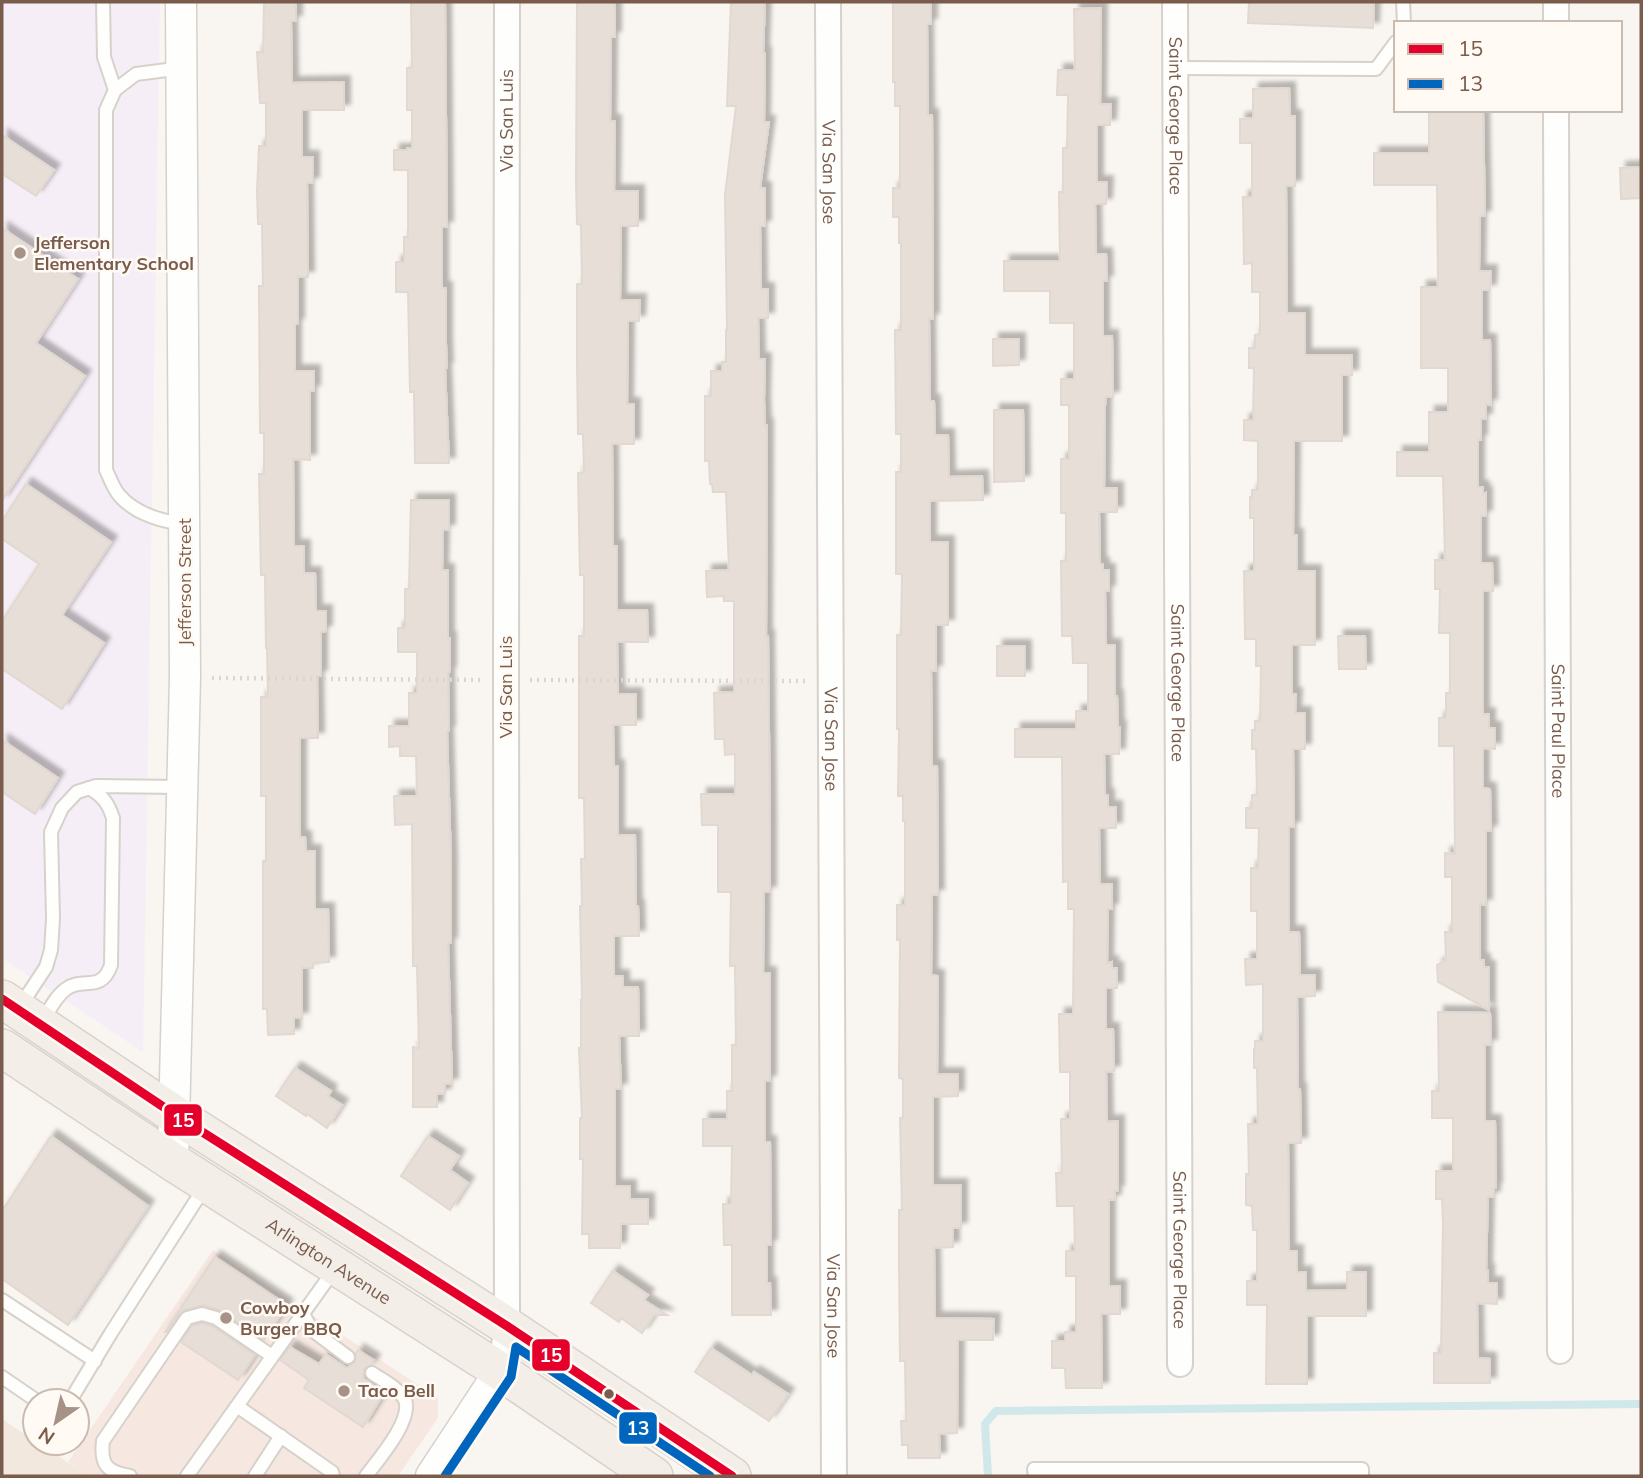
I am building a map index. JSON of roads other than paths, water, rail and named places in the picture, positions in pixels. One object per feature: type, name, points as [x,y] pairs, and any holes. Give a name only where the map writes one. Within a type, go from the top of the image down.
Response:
[{"type":"main road","points":[[20,1011],[174,1115],[507,1326],[732,1476]]},
{"type":"main road","name":"Arlington Avenue","points":[[2,1048],[173,1162],[500,1371],[654,1476]]},
{"type":"street","name":"Jefferson Street","points":[[173,1162],[185,678],[181,2]]},
{"type":"street","name":"Via San Luis","points":[[500,1371],[507,1326],[507,2]]},
{"type":"street","name":"Via San Jose","points":[[828,2],[834,1476]]},
{"type":"street","name":"Saint George Place","points":[[1175,2],[1180,1364]]},
{"type":"street","points":[[1556,2],[1556,21]]},
{"type":"street","name":"Saint Paul Place","points":[[1556,112],[1560,1351]]},
{"type":"street","points":[[104,1067],[145,1076],[156,1073],[176,1047]]},
{"type":"street","points":[[431,1476],[500,1371]]},
{"type":"lane","points":[[103,2],[104,57],[116,90]]},
{"type":"lane","points":[[1403,2],[1404,21]]},
{"type":"lane","points":[[1175,68],[1376,69],[1394,45]]},
{"type":"lane","points":[[182,68],[136,74],[116,90],[106,110],[106,470],[117,494],[135,509],[163,521],[184,524]]},
{"type":"lane","points":[[20,1011],[46,967],[51,950],[51,832],[62,808],[77,792],[96,786],[182,787]]},
{"type":"lane","points":[[20,1011],[75,985],[97,983],[105,978],[111,965],[113,818],[104,799],[89,788]]},
{"type":"lane","points":[[79,1387],[207,1184]]},
{"type":"lane","points":[[187,1476],[337,1267]]},
{"type":"lane","points":[[2,1300],[95,1360]]},
{"type":"lane","points":[[130,1476],[115,1473],[104,1465],[103,1441],[187,1318],[202,1314],[216,1318],[272,1356]]},
{"type":"lane","points":[[303,1314],[312,1330],[348,1357]]},
{"type":"lane","points":[[366,1476],[402,1424],[407,1412],[405,1399],[372,1373]]},
{"type":"lane","points":[[2,1377],[21,1390]]},
{"type":"lane","points":[[237,1406],[332,1472],[333,1476]]},
{"type":"lane","points":[[255,1476],[281,1436]]},
{"type":"lane","points":[[1035,1476],[1034,1469],[1254,1468],[1362,1469],[1362,1476]]},
{"type":"waterway","points":[[988,1476],[985,1424],[996,1411],[1641,1404]]},
{"type":"place","name":"Jefferson Elementary School","points":[[20,253]]},
{"type":"place","name":"Cowboy Burger BBQ","points":[[226,1318]]},
{"type":"place","name":"Taco Bell","points":[[344,1391]]}]
